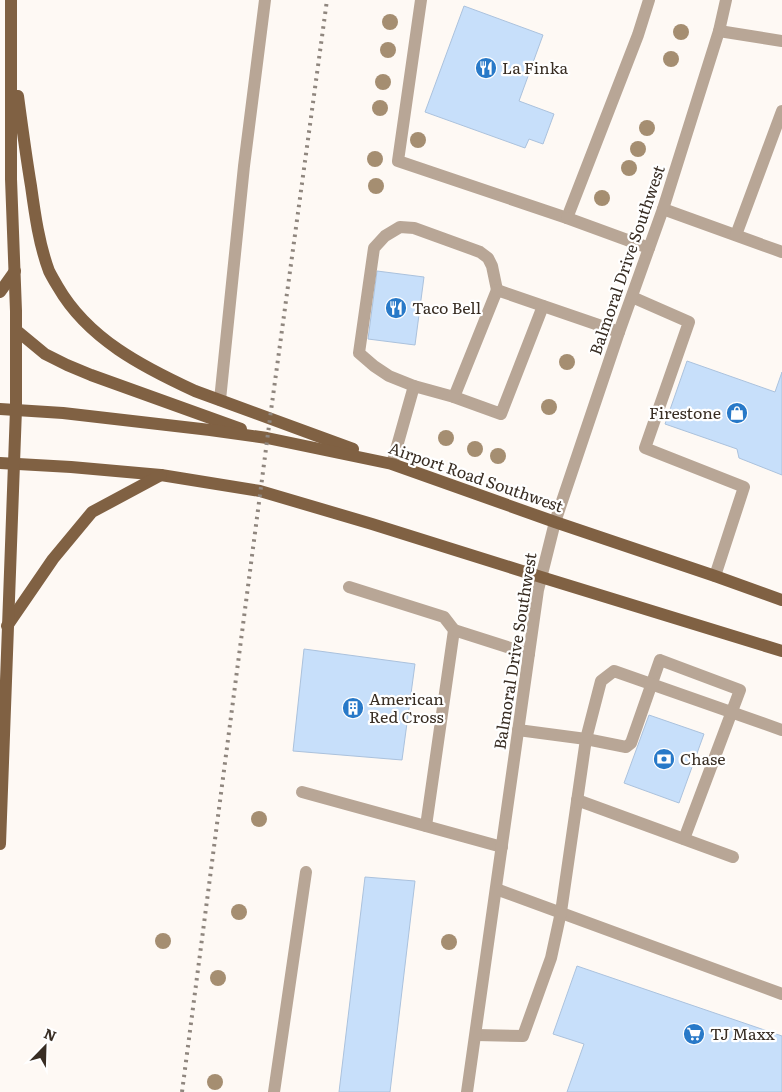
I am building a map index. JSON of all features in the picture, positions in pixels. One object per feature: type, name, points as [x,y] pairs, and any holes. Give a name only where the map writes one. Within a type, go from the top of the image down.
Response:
[{"type":"main road","points":[[0,844],[7,626],[6,463],[16,409],[15,271],[11,179],[11,0]]},
{"type":"main road","points":[[11,51],[37,230],[50,272],[66,300],[88,326],[108,343],[170,380],[392,464]]},
{"type":"main road","points":[[0,292],[15,271]]},
{"type":"main road","points":[[16,330],[45,354],[67,365],[267,438]]},
{"type":"main road","name":"Airport Road Southwest","points":[[0,409],[73,414],[267,438],[392,464],[782,600]]},
{"type":"main road","points":[[6,463],[161,475],[260,491],[382,526],[782,651]]},
{"type":"main road","points":[[7,626],[53,559],[92,512],[161,475]]},
{"type":"main road","points":[[0,612],[7,626]]},
{"type":"street","points":[[220,400],[244,166],[265,0]]},
{"type":"street","points":[[421,0],[398,162],[567,218],[649,248]]},
{"type":"street","points":[[567,218],[638,34],[649,0]]},
{"type":"street","name":"Balmoral Drive Southwest","points":[[467,1092],[541,577],[555,522],[663,209],[726,0]]},
{"type":"street","points":[[718,31],[782,41]]},
{"type":"street","points":[[736,236],[782,111]]},
{"type":"street","points":[[663,209],[782,252]]},
{"type":"street","points":[[454,397],[497,290],[492,266],[488,258],[480,252],[414,228],[400,227],[385,236],[374,248],[359,352],[374,366],[389,376],[500,414],[543,306]]},
{"type":"street","points":[[497,290],[619,332]]},
{"type":"street","points":[[632,297],[689,322],[645,448],[744,487],[715,576]]},
{"type":"street","points":[[392,464],[414,386]]},
{"type":"street","points":[[348,587],[444,617],[454,630],[529,654]]},
{"type":"street","points":[[426,826],[454,630]]},
{"type":"street","points":[[518,730],[586,739],[626,747],[631,743],[660,660],[740,690],[684,839]]},
{"type":"street","points":[[476,1035],[523,1036],[551,958],[561,912],[586,739],[601,681],[614,672],[782,730]]},
{"type":"street","points":[[302,792],[502,846]]},
{"type":"street","points":[[577,800],[733,857]]},
{"type":"street","points":[[274,1092],[306,872]]},
{"type":"street","points":[[496,888],[782,994]]},
{"type":"building","name":"La Finka","points":[[464,6],[543,35],[519,101],[554,114],[543,144],[529,139],[525,148],[425,112]]},
{"type":"building","name":"Taco Bell","points":[[377,271],[424,277],[415,345],[368,339]]},
{"type":"building","points":[[687,361],[775,392],[782,372],[782,475],[739,458],[737,449],[665,424]]},
{"type":"building","name":"American Red Cross","points":[[304,649],[415,664],[402,760],[293,751]]},
{"type":"building","name":"Chase","points":[[649,715],[704,734],[679,803],[624,783]]},
{"type":"building","points":[[365,877],[415,881],[390,1092],[339,1092]]},
{"type":"building","points":[[577,966],[782,1036],[782,1092],[567,1092],[584,1044],[553,1034]]},
{"type":"railway","points":[[182,1092],[327,0]]},
{"type":"place","name":"La Finka","points":[[486,68]]},
{"type":"place","name":"Taco Bell","points":[[396,308]]},
{"type":"place","name":"Firestone","points":[[737,413]]},
{"type":"place","name":"American Red Cross","points":[[353,708]]},
{"type":"place","name":"Chase","points":[[664,759]]},
{"type":"place","name":"TJ Maxx","points":[[694,1034]]}]
